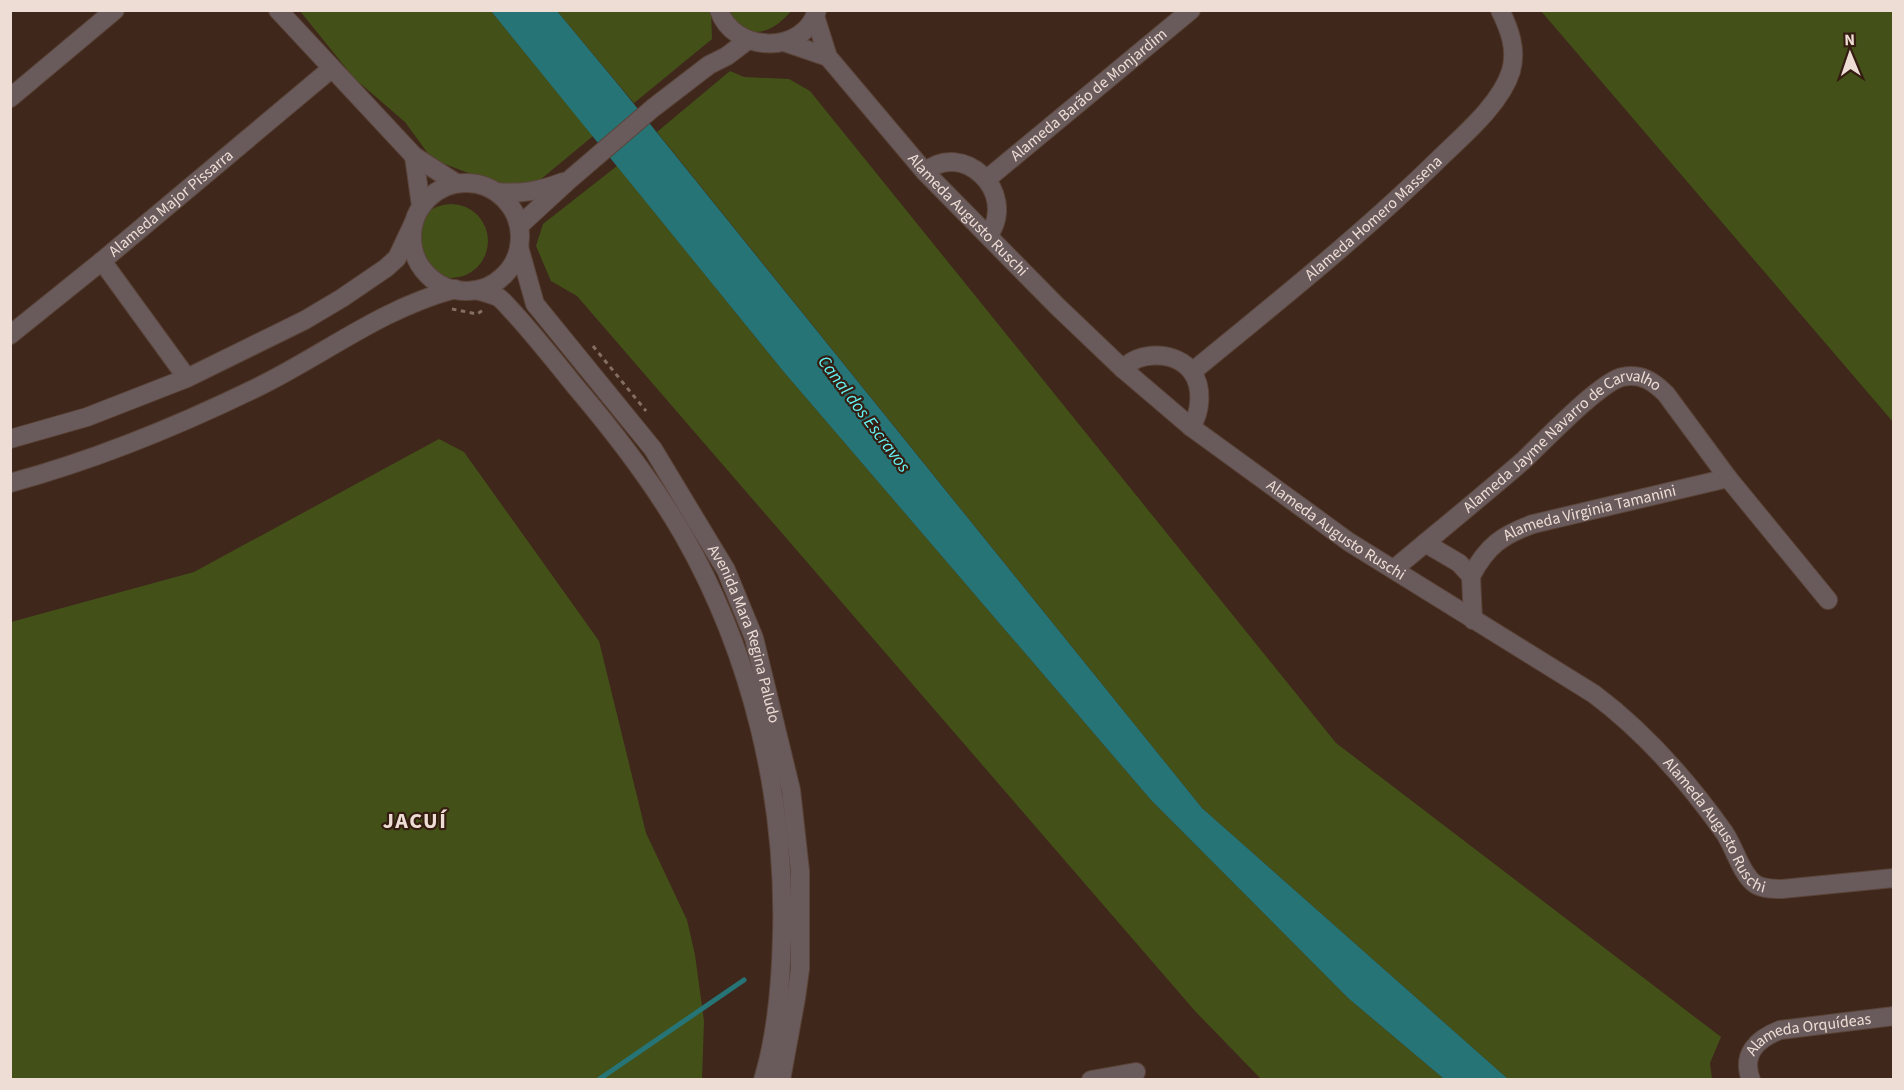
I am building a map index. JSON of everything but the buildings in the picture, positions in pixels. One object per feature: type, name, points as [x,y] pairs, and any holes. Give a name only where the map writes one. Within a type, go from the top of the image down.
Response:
[{"type":"street","points":[[10,98],[115,10]]},
{"type":"street","points":[[278,10],[414,156],[456,183]]},
{"type":"street","points":[[719,10],[731,30],[748,40],[766,44],[784,42],[802,32],[816,13]]},
{"type":"street","name":"Alameda Barão de Monjardim","points":[[987,179],[1191,10]]},
{"type":"street","name":"Alameda Homero Massena","points":[[1192,372],[1341,250],[1471,127],[1499,95],[1510,73],[1514,54],[1511,36],[1500,10]]},
{"type":"street","name":"Alameda Augusto Ruschi","points":[[816,13],[828,57],[925,172],[1057,306],[1123,369],[1191,426],[1349,542],[1594,694],[1620,714],[1667,759],[1699,798],[1726,835],[1747,874],[1755,883],[1769,889],[1782,890],[1893,878]]},
{"type":"street","points":[[709,65],[731,30]]},
{"type":"street","points":[[519,226],[652,108],[709,65],[727,56],[748,40]]},
{"type":"street","points":[[784,42],[828,57]]},
{"type":"street","name":"Alameda Major Pissarra","points":[[10,335],[331,69]]},
{"type":"street","points":[[414,156],[421,206]]},
{"type":"street","points":[[925,172],[933,166],[961,163],[973,168],[987,179],[997,205],[997,217],[989,235]]},
{"type":"street","points":[[497,192],[520,194],[534,192],[568,181]]},
{"type":"street","points":[[10,439],[87,417],[187,378],[305,320],[368,281],[397,258],[421,206],[442,188],[456,183],[470,183],[484,185],[497,192],[515,213],[519,226],[519,247],[509,270],[500,279],[476,290],[455,289],[433,279],[417,260],[412,237],[413,224]]},
{"type":"street","name":"Avenida Mara Regina Paludo","points":[[519,247],[535,304],[653,448],[726,570],[754,638],[791,790],[800,871],[800,969],[781,1080]]},
{"type":"street","points":[[102,261],[187,378]]},
{"type":"street","points":[[10,483],[52,472],[156,432],[257,388],[396,310],[455,289]]},
{"type":"street","name":"Avenida Mara Regina Paludo","points":[[476,290],[499,298],[525,325],[603,420],[653,486],[697,561],[730,633],[759,725],[778,830],[782,908],[781,971],[776,1016],[763,1080]]},
{"type":"street","points":[[1123,369],[1132,361],[1157,355],[1176,360],[1192,372],[1200,399],[1195,420],[1191,426]]},
{"type":"street","name":"Alameda Jayme Navarro de Carvalho","points":[[1394,569],[1524,460],[1598,392],[1620,378],[1635,376],[1655,383],[1681,412],[1728,478],[1828,600]]},
{"type":"street","name":"Alameda Virginia Tamanini","points":[[1471,576],[1485,552],[1510,532],[1533,524],[1728,478]]},
{"type":"street","points":[[1425,543],[1459,563],[1471,576],[1473,620]]},
{"type":"street","name":"Alameda Orquídeas","points":[[1750,1077],[1750,1052],[1762,1038],[1780,1030],[1893,1016]]},
{"type":"street","points":[[1091,1080],[1136,1072]]},
{"type":"path","points":[[450,309],[477,314],[499,298]]},
{"type":"path","points":[[592,345],[651,417]]},
{"type":"green space","points":[[300,11],[491,11],[593,136],[523,194],[432,159],[405,122],[354,78]]},
{"type":"green space","points":[[557,11],[711,11],[712,39],[634,103]]},
{"type":"green space","points":[[724,11],[791,11],[769,29],[755,32],[741,28]]},
{"type":"green space","points":[[1541,11],[1893,11],[1893,422]]},
{"type":"green space","points":[[730,71],[744,77],[789,79],[810,91],[1336,743],[1721,1037],[1710,1063],[1712,1079],[1508,1079],[1202,808],[657,132]]},
{"type":"green space","points":[[617,166],[783,371],[1151,800],[1348,998],[1444,1079],[1261,1079],[1195,1011],[577,296],[551,281],[536,246],[543,224]]},
{"type":"green space","points":[[451,204],[465,207],[477,215],[485,227],[488,241],[485,255],[477,267],[465,275],[451,278],[437,275],[425,267],[417,255],[414,241],[417,227],[425,215],[437,207]]},
{"type":"green space","points":[[439,439],[464,452],[599,641],[646,833],[687,920],[695,955],[704,1021],[702,1079],[11,1079],[11,622],[194,572]]},
{"type":"water","name":"Canal dos Escravos","points":[[491,11],[557,11],[1202,808],[1508,1079],[1444,1079],[1348,998],[1151,800],[783,371]]},
{"type":"waterway","points":[[598,1080],[744,980]]},
{"type":"district","name":"JACUÍ","points":[[415,821]]}]
